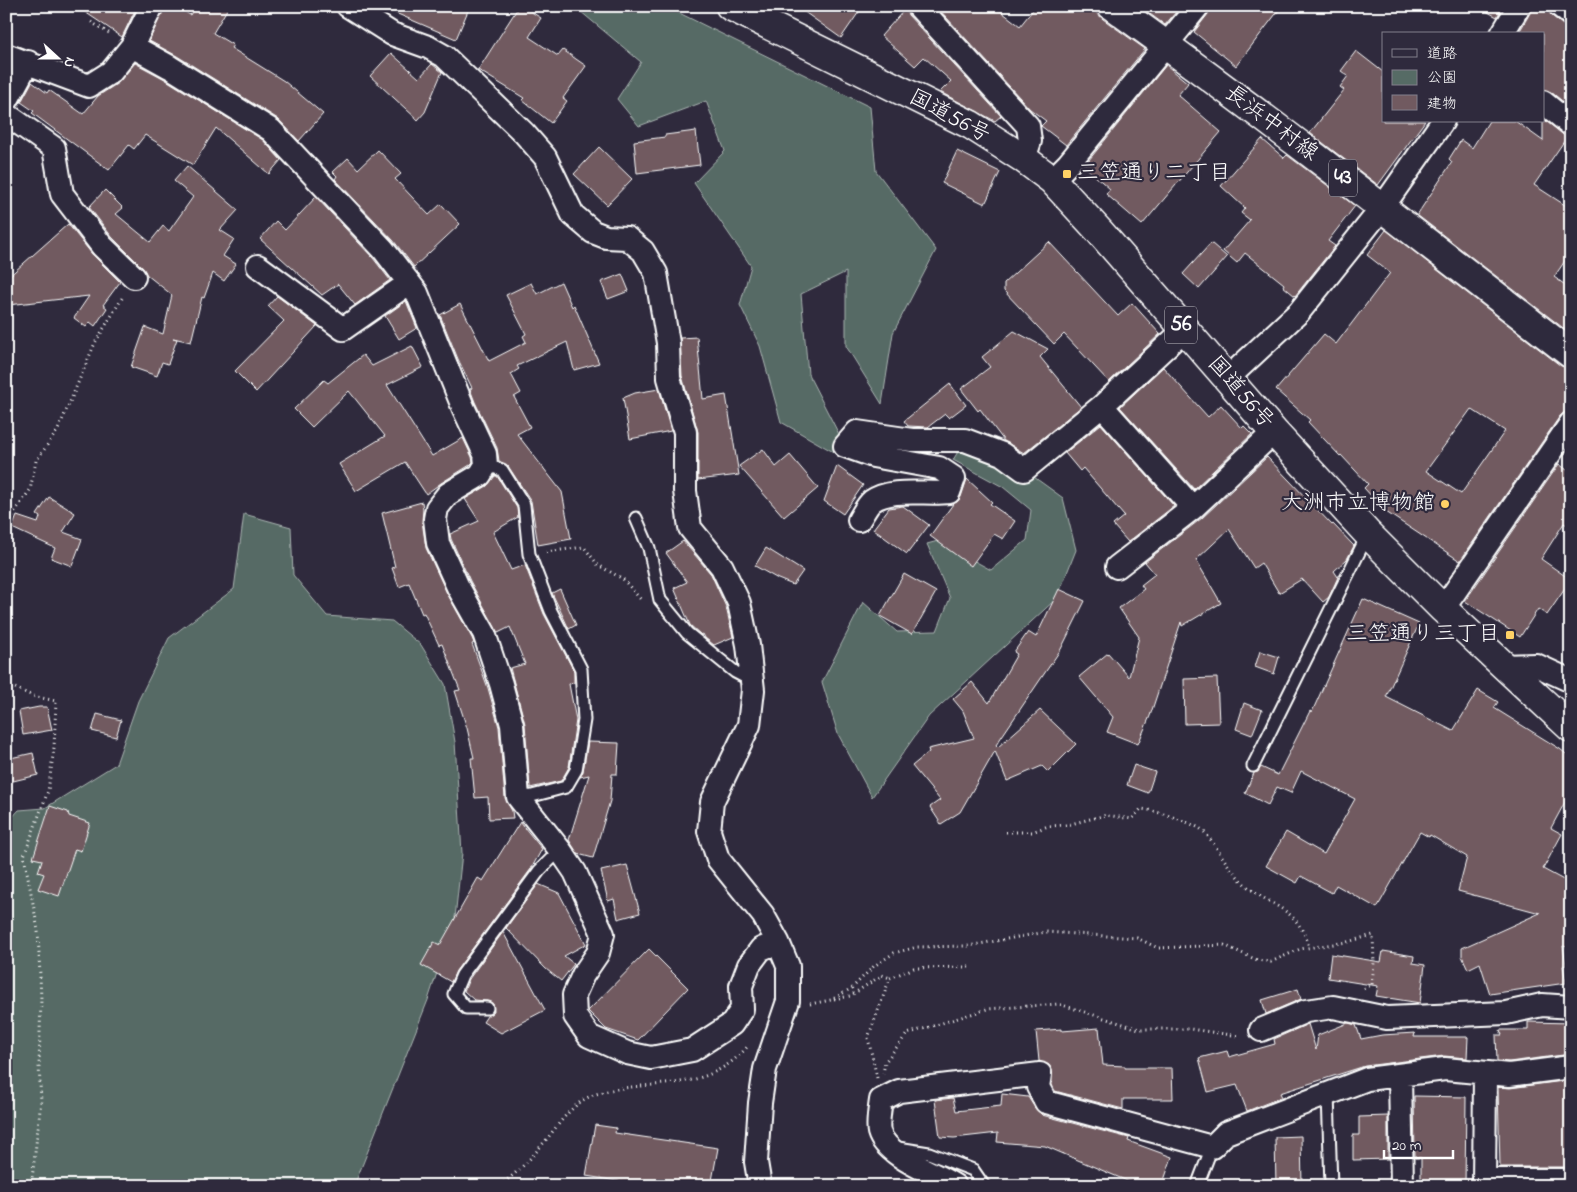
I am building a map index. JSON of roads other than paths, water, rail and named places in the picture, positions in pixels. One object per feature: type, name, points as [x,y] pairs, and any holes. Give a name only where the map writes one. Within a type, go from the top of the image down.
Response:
[{"type":"main road","name":"国道56号","points":[[730,6],[971,125],[1024,159],[1052,180],[1100,232],[1274,432],[1368,534],[1443,609],[1571,728]]},
{"type":"main road","name":"長浜中村線","points":[[1112,6],[1382,208],[1571,354]]},
{"type":"street","points":[[6,55],[89,86],[111,72],[132,46],[152,6]]},
{"type":"street","points":[[348,6],[392,34],[428,47],[444,56],[524,133],[545,157],[573,215],[593,232],[606,236],[627,238],[643,252],[656,274],[668,343],[669,378],[685,432],[685,491],[690,528],[722,567],[739,603],[748,645],[753,690],[749,725],[712,802],[709,832],[718,859],[763,915],[778,942],[788,966],[787,1005],[765,1069],[760,1103],[756,1162],[760,1186]]},
{"type":"street","points":[[918,6],[1028,126],[1030,141],[1024,159]]},
{"type":"street","points":[[1052,180],[1068,164],[1198,6]]},
{"type":"street","points":[[1503,32],[1519,6]]},
{"type":"street","points":[[1560,6],[1571,15]]},
{"type":"street","points":[[132,46],[170,67],[271,130],[383,249],[417,292],[463,406],[485,454],[486,465],[480,475],[448,494],[437,508],[435,519],[438,542],[458,587],[484,633],[501,684],[512,724],[518,798],[560,850],[575,872],[604,934],[598,953],[583,975],[574,995],[575,1016],[589,1036],[626,1054],[651,1058],[692,1050],[732,1024],[742,1009],[742,986],[749,965],[762,949],[778,942]]},
{"type":"street","points":[[6,102],[28,62]]},
{"type":"street","points":[[1544,103],[1571,125]]},
{"type":"street","points":[[6,114],[54,148],[62,194],[102,246],[134,277]]},
{"type":"street","points":[[1227,379],[1299,312],[1382,208],[1441,122]]},
{"type":"street","points":[[258,266],[343,329],[409,283]]},
{"type":"street","points":[[859,520],[871,502],[889,493],[934,494],[949,492],[954,478],[939,468],[873,456],[845,446],[857,432],[912,440],[965,440],[1002,454],[1024,470],[1102,406],[1184,330]]},
{"type":"street","points":[[1102,406],[1193,508]]},
{"type":"street","points":[[1443,609],[1571,423]]},
{"type":"street","points":[[1117,568],[1193,508],[1274,432]]},
{"type":"street","points":[[1504,666],[1536,665],[1571,680]]},
{"type":"street","points":[[1262,1030],[1306,1011],[1333,1007],[1387,1018],[1506,1014],[1542,1005],[1571,1007]]},
{"type":"street","points":[[955,1186],[941,1177],[907,1161],[888,1146],[879,1132],[881,1100],[899,1091],[1040,1074],[1038,1087],[1046,1102],[1212,1147],[1226,1133],[1366,1079],[1445,1069],[1508,1075],[1571,1067]]},
{"type":"street","points":[[1485,1073],[1484,1183],[1571,1180]]},
{"type":"street","points":[[1400,1075],[1402,1186]]},
{"type":"lane","points":[[486,465],[502,470],[524,504],[529,554],[552,611],[581,669],[584,720],[576,770],[566,787],[518,798]]},
{"type":"lane","points":[[636,518],[649,548],[660,600],[687,633],[735,672],[752,681]]},
{"type":"lane","points":[[1253,766],[1368,534]]},
{"type":"lane","points":[[487,1008],[466,1008],[454,994],[462,975],[527,886],[560,850]]},
{"type":"lane","points":[[1328,1094],[1331,1186]]},
{"type":"lane","points":[[888,1146],[929,1153],[974,1170],[984,1186]]},
{"type":"lane","points":[[1197,1186],[1212,1147]]},
{"type":"place","name":"三笠通り二丁目","points":[[1067,174]]},
{"type":"place","name":"大洲市立博物館","points":[[1445,504]]},
{"type":"place","name":"三笠通り三丁目","points":[[1510,635]]}]
